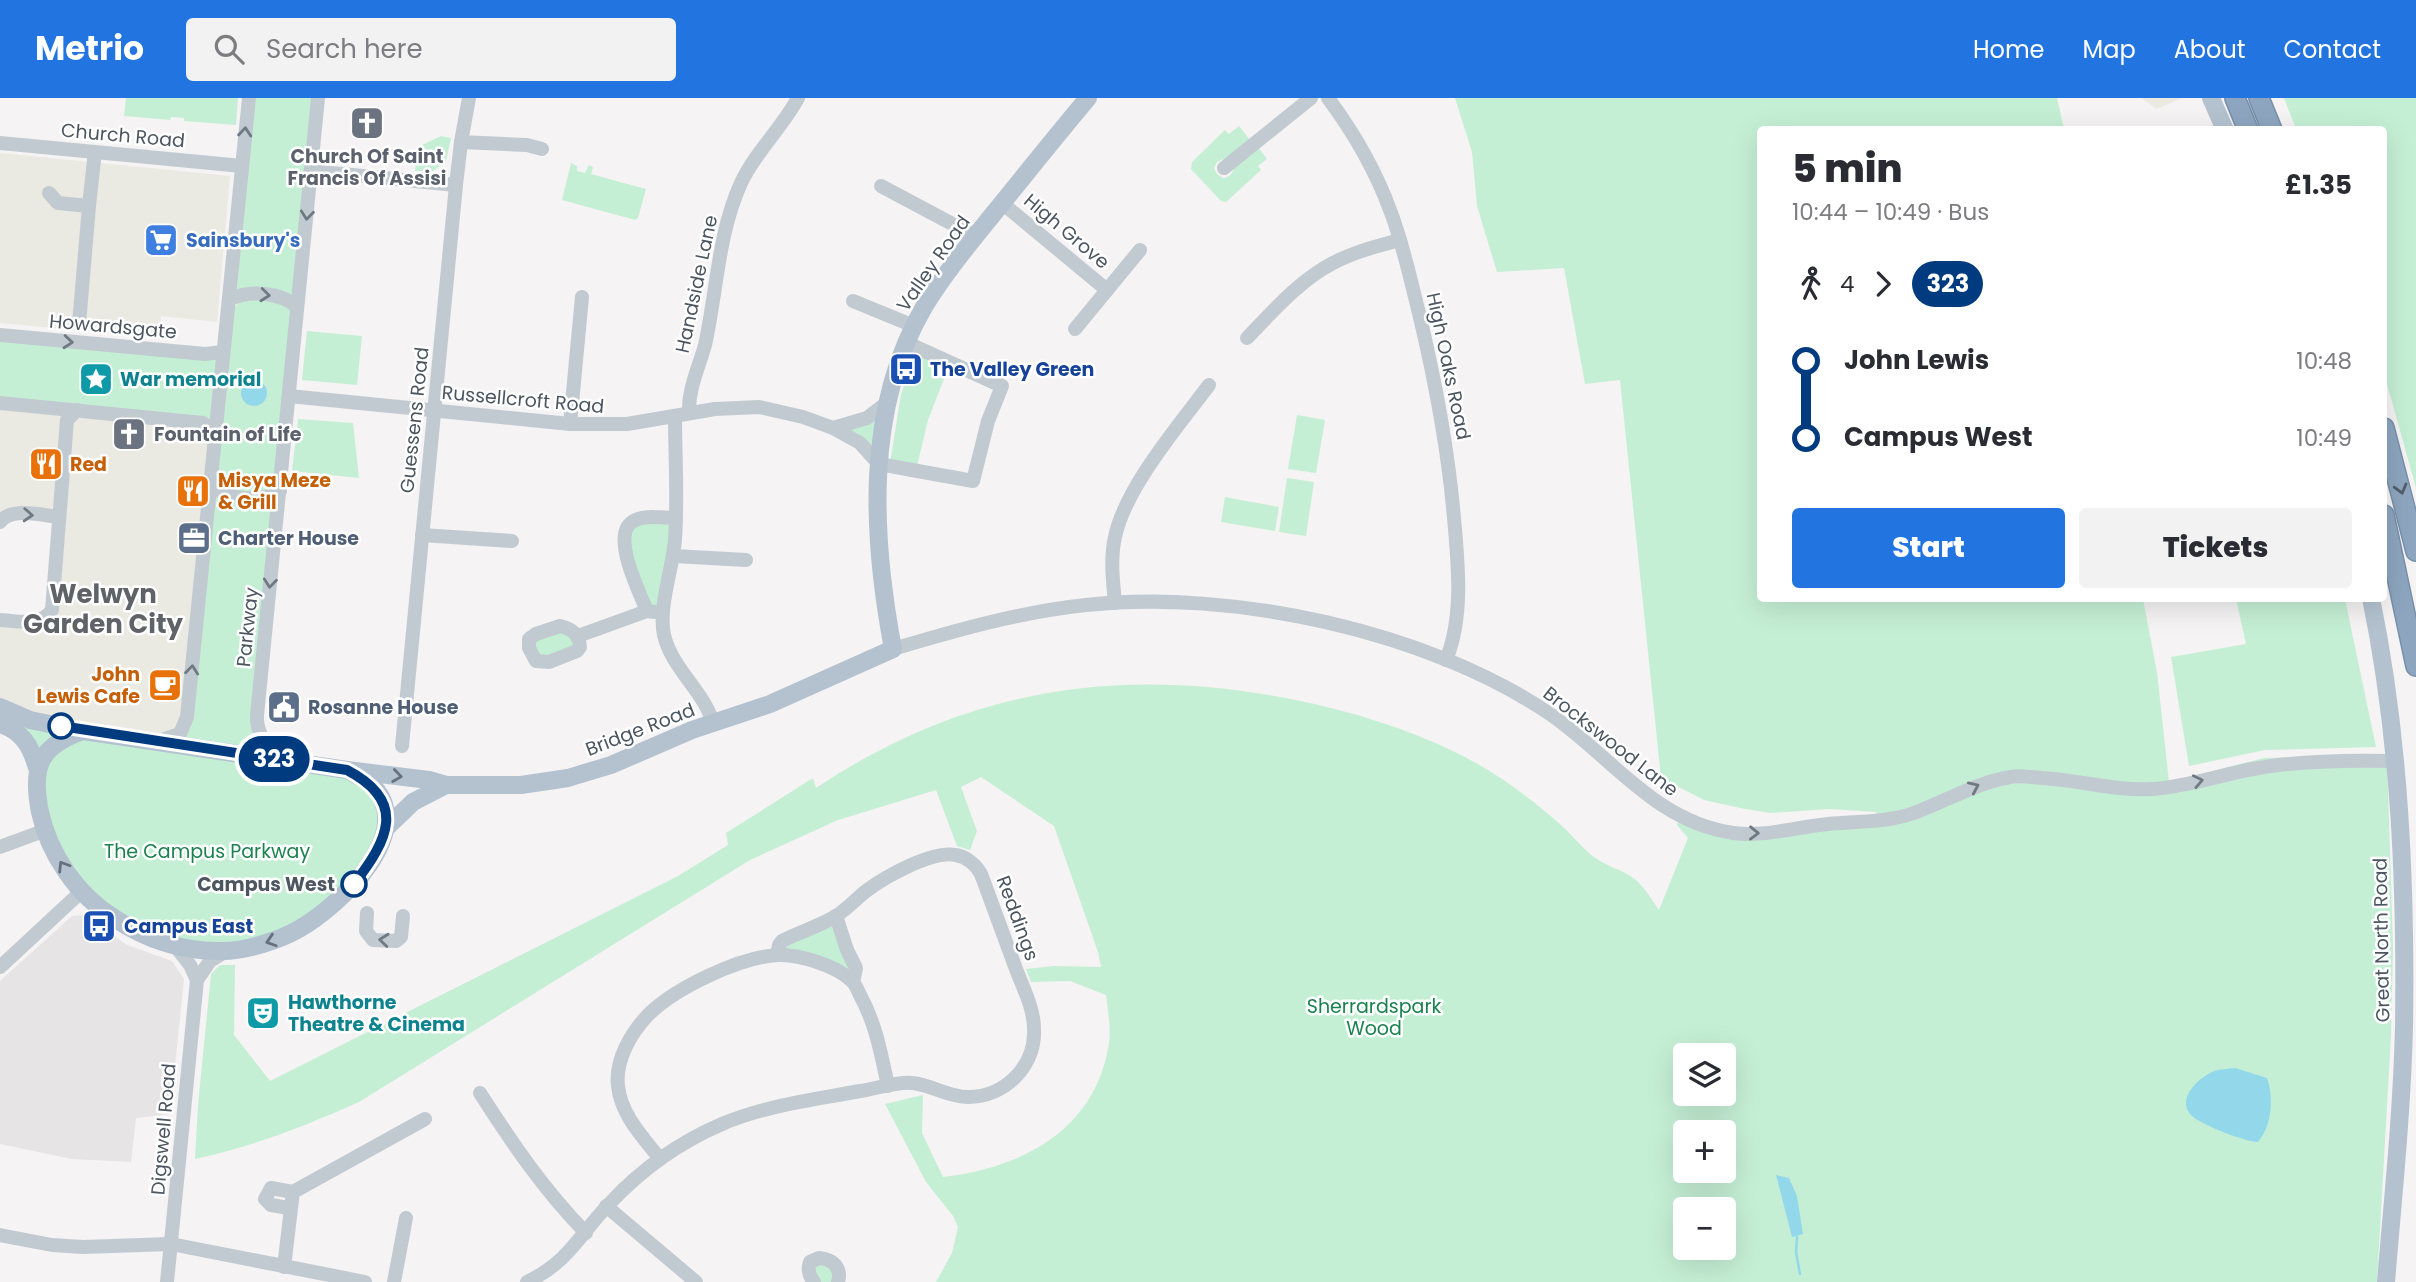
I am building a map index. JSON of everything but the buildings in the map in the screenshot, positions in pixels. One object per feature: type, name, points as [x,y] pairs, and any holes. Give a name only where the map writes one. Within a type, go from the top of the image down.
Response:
[{"type":"highway","points":[[2235,98],[2246,126]]},
{"type":"highway","points":[[2259,98],[2270,126]]},
{"type":"highway","points":[[2387,440],[2416,551]]},
{"type":"highway","points":[[2387,529],[2416,666]]},
{"type":"main road","name":"Valley Road","points":[[894,649],[882,588],[879,552],[879,464],[889,401],[911,334],[937,287],[975,236],[1088,98]]},
{"type":"main road","points":[[2211,98],[2223,126]]},
{"type":"main road","name":"Great North Road","points":[[2372,602],[2395,761],[2403,886],[2404,1029],[2386,1282]]},
{"type":"main road","name":"Bridge Road","points":[[0,707],[30,720],[154,742],[429,780],[446,785],[521,785],[568,778],[611,765],[664,741],[770,704],[894,649]]},
{"type":"main road","points":[[0,724],[14,730],[31,749],[37,768],[38,796],[46,830],[60,861],[82,891],[124,925],[155,941],[176,947],[226,951],[275,939],[299,929],[324,913],[352,886],[366,868],[386,828],[413,802],[446,785]]},
{"type":"main road","points":[[37,768],[56,742],[83,731]]},
{"type":"main road","points":[[347,770],[365,780],[378,794],[385,810],[386,828]]},
{"type":"street","points":[[154,742],[180,734],[187,717],[249,98]]},
{"type":"street","name":"Parkway","points":[[280,760],[264,743],[257,724],[318,98]]},
{"type":"street","name":"Guessens Road","points":[[402,746],[456,185],[469,98]]},
{"type":"street","name":"Handside Lane","points":[[713,723],[706,707],[678,667],[666,643],[662,624],[674,556],[682,414],[705,345],[724,234],[733,204],[755,158],[798,98]]},
{"type":"street","points":[[1224,168],[1311,98]]},
{"type":"street","name":"High Oaks Road","points":[[1328,98],[1344,119],[1370,165],[1400,240],[1430,360],[1450,474],[1458,584],[1456,620],[1446,660]]},
{"type":"street","points":[[461,142],[527,145],[542,149]]},
{"type":"street","name":"Church Road","points":[[0,143],[242,166]]},
{"type":"street","points":[[79,324],[94,160]]},
{"type":"street","points":[[312,171],[456,185]]},
{"type":"street","points":[[881,186],[975,236]]},
{"type":"street","points":[[49,193],[58,203],[89,206]]},
{"type":"street","name":"High Grove","points":[[1002,203],[1107,290]]},
{"type":"street","points":[[1247,338],[1291,294],[1319,271],[1344,257],[1400,240]]},
{"type":"street","name":"High Grove","points":[[1075,330],[1140,250]]},
{"type":"street","points":[[230,299],[248,293],[281,297],[297,307]]},
{"type":"street","points":[[569,425],[582,297]]},
{"type":"street","points":[[853,301],[1002,386],[988,421],[973,481],[879,464]]},
{"type":"street","name":"Howardsgate","points":[[0,335],[205,354],[223,352]]},
{"type":"street","points":[[1115,603],[1113,552],[1121,518],[1142,479],[1209,385]]},
{"type":"street","name":"Russellcroft Road","points":[[289,396],[569,425],[627,425],[682,414],[759,407],[803,417],[833,428],[860,443],[879,464]]},
{"type":"street","points":[[833,428],[858,422],[889,401]]},
{"type":"street","points":[[0,403],[203,423],[215,432]]},
{"type":"street","points":[[0,620],[39,622],[47,618],[52,610],[67,420],[77,410]]},
{"type":"street","points":[[210,486],[228,495],[261,499],[280,491]]},
{"type":"street","points":[[0,522],[12,514],[58,517]]},
{"type":"street","points":[[646,611],[627,559],[624,541],[626,527],[644,517],[676,518]]},
{"type":"street","points":[[422,535],[512,541]]},
{"type":"street","points":[[674,556],[746,560]]},
{"type":"street","name":"Brockswood Lane","points":[[894,649],[971,626],[1018,616],[1115,603],[1208,605],[1315,621],[1384,638],[1446,660],[1491,680],[1552,716],[1645,794],[1687,820],[1735,833],[1765,834],[1827,824],[1874,822],[1909,815],[1980,784],[2015,776],[2116,788],[2154,789],[2256,768],[2395,761]]},
{"type":"street","points":[[578,636],[646,611],[663,614]]},
{"type":"street","points":[[0,847],[46,830]]},
{"type":"street","name":"Reddings","points":[[555,1266],[586,1233],[606,1206],[631,1182],[660,1159],[720,1125],[750,1113],[808,1099],[912,1082],[949,1095],[970,1097],[994,1092],[1005,1087],[1024,1066],[1031,1051],[1034,1028],[1030,1005],[981,874],[963,857],[953,854],[940,855],[906,868],[869,890],[836,916],[782,942],[777,956]]},
{"type":"street","points":[[0,967],[82,891]]},
{"type":"street","points":[[368,913],[366,931],[373,940],[396,941],[401,937],[403,916]]},
{"type":"street","points":[[836,916],[856,968],[853,982]]},
{"type":"street","points":[[176,947],[190,965],[197,981]]},
{"type":"street","points":[[197,981],[210,961],[226,951]]},
{"type":"street","points":[[660,1159],[632,1123],[619,1096],[617,1082],[623,1051],[647,1016],[684,990],[752,960],[777,956],[803,958],[853,982],[871,1014],[888,1086]]},
{"type":"street","name":"Digswell Road","points":[[167,1282],[197,981]]},
{"type":"street","points":[[480,1093],[533,1173],[586,1233]]},
{"type":"street","points":[[289,1208],[271,1205],[265,1199],[266,1194],[271,1188],[293,1192],[425,1119]]},
{"type":"street","points":[[285,1266],[289,1208],[293,1192]]},
{"type":"street","points":[[606,1206],[696,1282]]},
{"type":"street","points":[[394,1282],[406,1218]]},
{"type":"street","points":[[0,1235],[25,1241],[83,1247],[171,1244],[365,1282]]},
{"type":"street","points":[[814,1282],[808,1272],[809,1266],[814,1259],[819,1258],[830,1260],[837,1267],[840,1274],[838,1282]]},
{"type":"street","points":[[527,1282],[555,1266]]},
{"type":"street","points":[[548,1282],[555,1266]]},
{"type":"shaded area","points":[[2141,98],[2182,98],[2157,109]]},
{"type":"shaded area","points":[[0,153],[230,176],[217,322],[161,316],[159,338],[0,323]]},
{"type":"shaded area","points":[[0,403],[215,432],[185,724],[154,742],[0,707],[0,620],[47,618],[58,518],[42,515],[0,522]]},
{"type":"shaded area","points":[[84,915],[127,945],[172,961],[184,979],[170,1114],[136,1118],[131,1162],[72,1159],[0,1144],[0,981],[72,916]]},
{"type":"green space","points":[[126,98],[238,98],[236,125],[184,121],[184,118],[171,117],[170,120],[124,116]]},
{"type":"green space","points":[[252,98],[314,98],[295,296],[237,291]]},
{"type":"green space","name":"Sherrardspark Wood","points":[[1455,98],[2057,98],[2063,126],[1757,126],[1757,602],[2144,602],[2157,672],[2169,782],[2264,758],[2387,754],[2393,948],[2391,1036],[2377,1282],[936,1282],[952,1253],[958,1227],[953,1216],[926,1182],[885,1104],[923,1095],[922,1133],[943,1177],[1000,1164],[1027,1154],[1072,1121],[1089,1099],[1101,1073],[1110,1037],[1106,995],[1070,981],[1031,982],[1026,969],[1054,966],[1101,967],[1098,952],[1054,826],[981,777],[961,787],[977,831],[970,850],[957,846],[936,790],[838,820],[750,860],[359,1102],[278,1135],[195,1159],[211,974],[220,965],[235,965],[234,1035],[270,1081],[678,876],[728,845],[726,833],[813,778],[816,788],[872,754],[928,728],[986,707],[1044,694],[1104,686],[1165,685],[1227,689],[1313,704],[1399,729],[1461,755],[1513,786],[1560,824],[1595,858],[1636,880],[1659,910],[1688,838],[1677,825],[1678,822],[1710,833],[1882,824],[1876,812],[1829,809],[1770,813],[1740,808],[1704,800],[1661,778],[1620,380],[1585,384],[1564,268],[1497,272],[1477,206],[1472,152]]},
{"type":"green space","points":[[2284,98],[2416,98],[2416,488],[2387,384],[2387,126],[2295,126]]},
{"type":"green space","points":[[1239,126],[1250,140],[1230,160],[1217,162],[1214,168],[1217,174],[1223,178],[1230,176],[1234,166],[1258,147],[1267,159],[1258,166],[1261,170],[1226,202],[1221,201],[1191,169],[1192,162],[1225,130],[1229,134]]},
{"type":"green space","points":[[441,136],[451,138],[446,161],[433,171],[415,171],[418,147]]},
{"type":"green space","points":[[571,163],[577,166],[577,171],[585,173],[589,165],[593,167],[591,174],[646,189],[638,218],[635,220],[562,200]]},
{"type":"green space","points":[[241,299],[281,301],[292,311],[276,483],[267,493],[231,492],[216,479],[233,310]]},
{"type":"green space","points":[[307,331],[362,336],[357,385],[302,380]]},
{"type":"green space","points":[[0,337],[218,357],[211,422],[0,399]]},
{"type":"green space","points":[[916,350],[949,366],[928,420],[917,466],[890,463],[901,394]]},
{"type":"green space","points":[[877,415],[872,449],[849,430]]},
{"type":"green space","points":[[1297,415],[1325,420],[1316,473],[1288,469]]},
{"type":"green space","points":[[298,419],[353,423],[359,478],[292,471]]},
{"type":"green space","points":[[1287,478],[1314,482],[1306,536],[1279,532]]},
{"type":"green space","points":[[214,495],[274,502],[252,718],[266,750],[180,739],[190,729],[192,721]]},
{"type":"green space","points":[[1225,497],[1279,507],[1275,531],[1221,522]]},
{"type":"green space","points":[[640,520],[671,525],[660,606],[650,607],[634,573],[628,530]]},
{"type":"green space","points":[[2237,602],[2346,602],[2376,747],[2265,750],[2189,766],[2171,657],[2246,644]]},
{"type":"green space","points":[[553,630],[572,635],[575,648],[539,658],[533,639]]},
{"type":"green space","points":[[23,724],[59,732],[39,752],[20,729]]},
{"type":"green space","name":"The Campus Parkway","points":[[84,739],[341,776],[369,788],[380,811],[372,850],[322,908],[262,940],[231,945],[194,944],[126,921],[73,873],[51,830],[41,781],[53,752]]},
{"type":"green space","points":[[832,924],[850,972],[785,952],[782,946]]},
{"type":"green space","points":[[832,1264],[835,1282],[820,1282],[812,1266]]},
{"type":"water","points":[[254,380],[263,384],[267,393],[263,402],[254,406],[245,402],[241,393],[245,384]]},
{"type":"water","points":[[2235,1068],[2267,1078],[2271,1094],[2269,1120],[2258,1142],[2198,1120],[2193,1117],[2186,1104],[2190,1090],[2201,1079],[2214,1071]]},
{"type":"water","points":[[1776,1175],[1789,1178],[1797,1196],[1803,1234],[1792,1237]]},
{"type":"waterway","points":[[1797,1237],[1796,1252],[1800,1274]]},
{"type":"bus line","name":"323","points":[[61,726],[347,770],[370,784],[382,802],[386,818],[384,836],[376,853],[354,884]]},
{"type":"place","name":"Church Of Saint Francis Of Assisi","points":[[367,123]]},
{"type":"place","name":"Sainsbury's","points":[[161,240]]},
{"type":"place","name":"The Valley Green","points":[[906,369]]},
{"type":"place","name":"War memorial","points":[[96,379]]},
{"type":"place","name":"Fountain of Life","points":[[129,434]]},
{"type":"place","name":"Red","points":[[46,464]]},
{"type":"place","name":"Misya Meze & Grill","points":[[193,491]]},
{"type":"place","name":"Charter House","points":[[194,538]]},
{"type":"place","name":"John Lewis Cafe","points":[[165,685]]},
{"type":"place","name":"Rosanne House","points":[[284,707]]},
{"type":"place","name":"Campus West","points":[[354,884]]},
{"type":"place","name":"Campus East","points":[[99,926]]},
{"type":"place","name":"Hawthorne Theatre & Cinema","points":[[263,1013]]},
{"type":"district","name":"Welwyn Garden City","points":[[103,609]]}]
